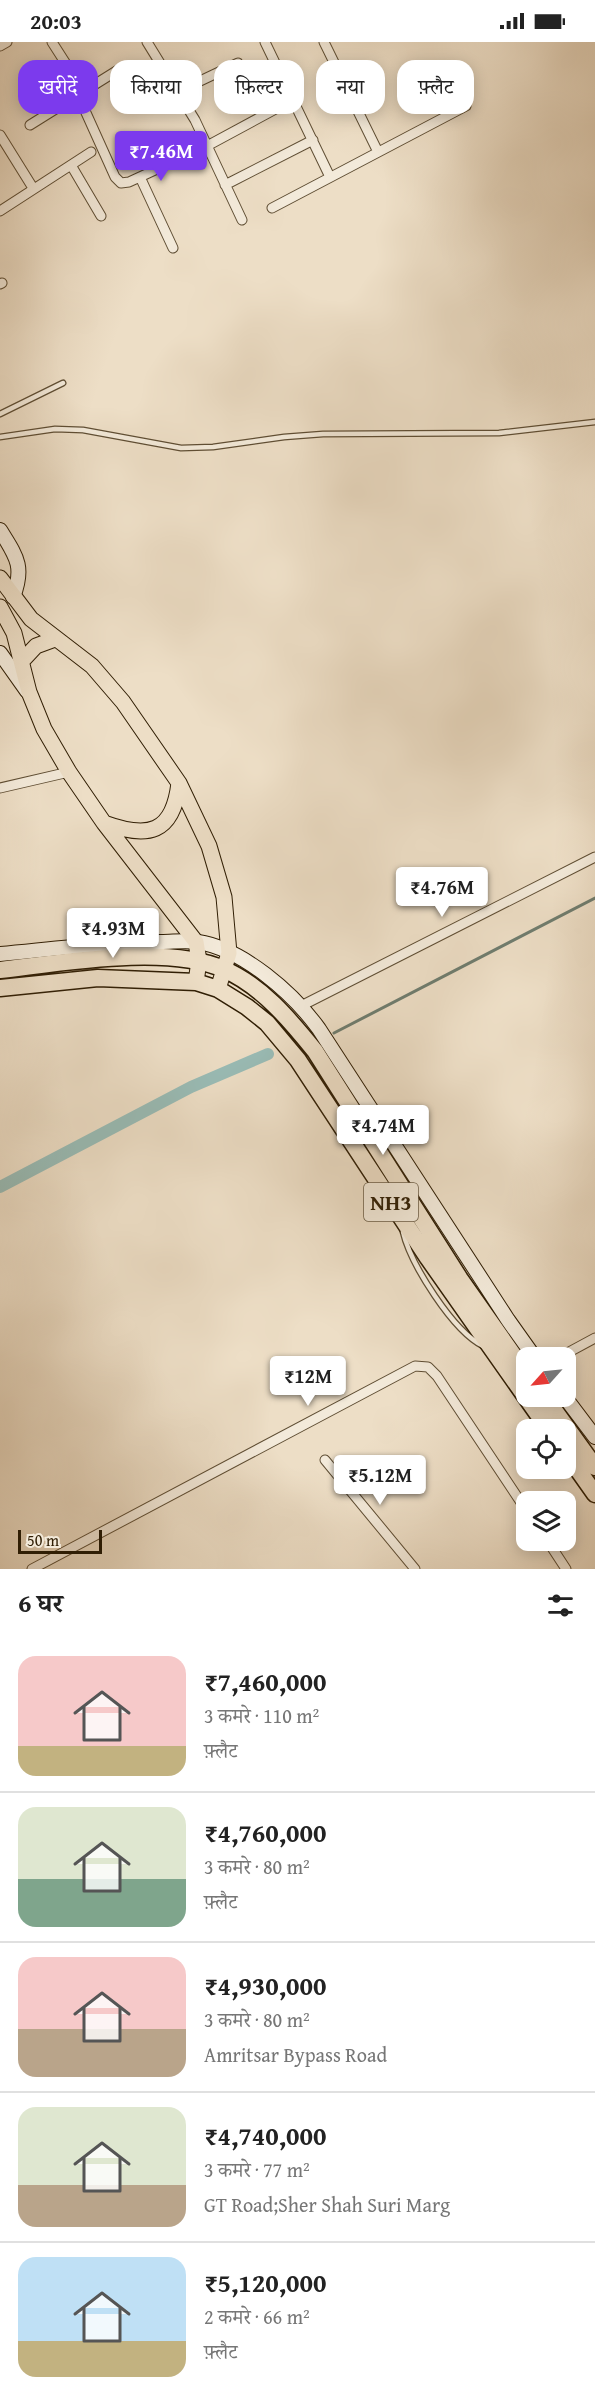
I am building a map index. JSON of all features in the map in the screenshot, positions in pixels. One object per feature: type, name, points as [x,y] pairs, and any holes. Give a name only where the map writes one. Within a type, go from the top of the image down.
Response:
[{"type":"highway","name":"NH3","points":[[0,970],[98,959],[174,958],[227,961],[293,1024],[315,1051],[460,1279],[516,1359]]},
{"type":"highway","name":"NH3","points":[[0,988],[98,978],[196,981],[218,989],[247,1007],[281,1038],[320,1091],[399,1213],[541,1419]]},
{"type":"highway","points":[[552,1407],[595,1467]]},
{"type":"highway","points":[[576,1467],[595,1494]]},
{"type":"main road","points":[[0,578],[31,619],[92,666],[108,684],[179,783],[208,846],[221,887],[228,923],[227,961],[218,989]]},
{"type":"main road","points":[[0,607],[14,633],[28,692],[69,772],[104,823],[196,942],[199,961],[196,981]]},
{"type":"main road","points":[[22,661],[36,646],[55,639]]},
{"type":"main road","points":[[104,823],[137,832],[149,832],[160,827],[168,820],[174,809],[179,783]]},
{"type":"street","points":[[0,46],[8,42]]},
{"type":"street","points":[[52,42],[62,60]]},
{"type":"street","points":[[147,42],[159,60]]},
{"type":"street","points":[[265,42],[274,60]]},
{"type":"street","points":[[324,42],[378,152]]},
{"type":"street","points":[[30,124],[46,114]]},
{"type":"street","points":[[90,114],[116,177],[122,183],[207,146],[266,114]]},
{"type":"street","points":[[191,114],[242,220]]},
{"type":"street","points":[[301,114],[330,177]]},
{"type":"street","points":[[272,208],[451,114]]},
{"type":"street","points":[[0,135],[33,188]]},
{"type":"street","points":[[225,185],[313,140]]},
{"type":"street","points":[[0,211],[91,152]]},
{"type":"street","points":[[71,165],[101,216]]},
{"type":"street","points":[[140,177],[173,248]]},
{"type":"street","points":[[0,530],[18,565],[20,580],[13,597]]},
{"type":"street","points":[[0,652],[28,692]]},
{"type":"street","points":[[0,788],[69,772]]},
{"type":"street","points":[[302,1006],[595,857]]},
{"type":"street","points":[[0,954],[123,942],[196,942],[227,961],[262,973],[302,1006],[527,1347]]},
{"type":"street","points":[[576,1348],[595,1338]]},
{"type":"street","points":[[32,1569],[415,1366],[428,1367],[437,1376],[516,1495]]},
{"type":"street","points":[[572,1407],[595,1437]]},
{"type":"street","points":[[325,1460],[415,1569]]},
{"type":"street","points":[[554,1551],[566,1569]]},
{"type":"lane","points":[[0,414],[63,383]]},
{"type":"lane","points":[[0,437],[55,429],[74,430],[181,448],[202,448],[313,435],[499,433],[595,422]]},
{"type":"waterway","points":[[334,1033],[595,898]]},
{"type":"waterway","points":[[0,1187],[191,1087],[268,1054]]}]
